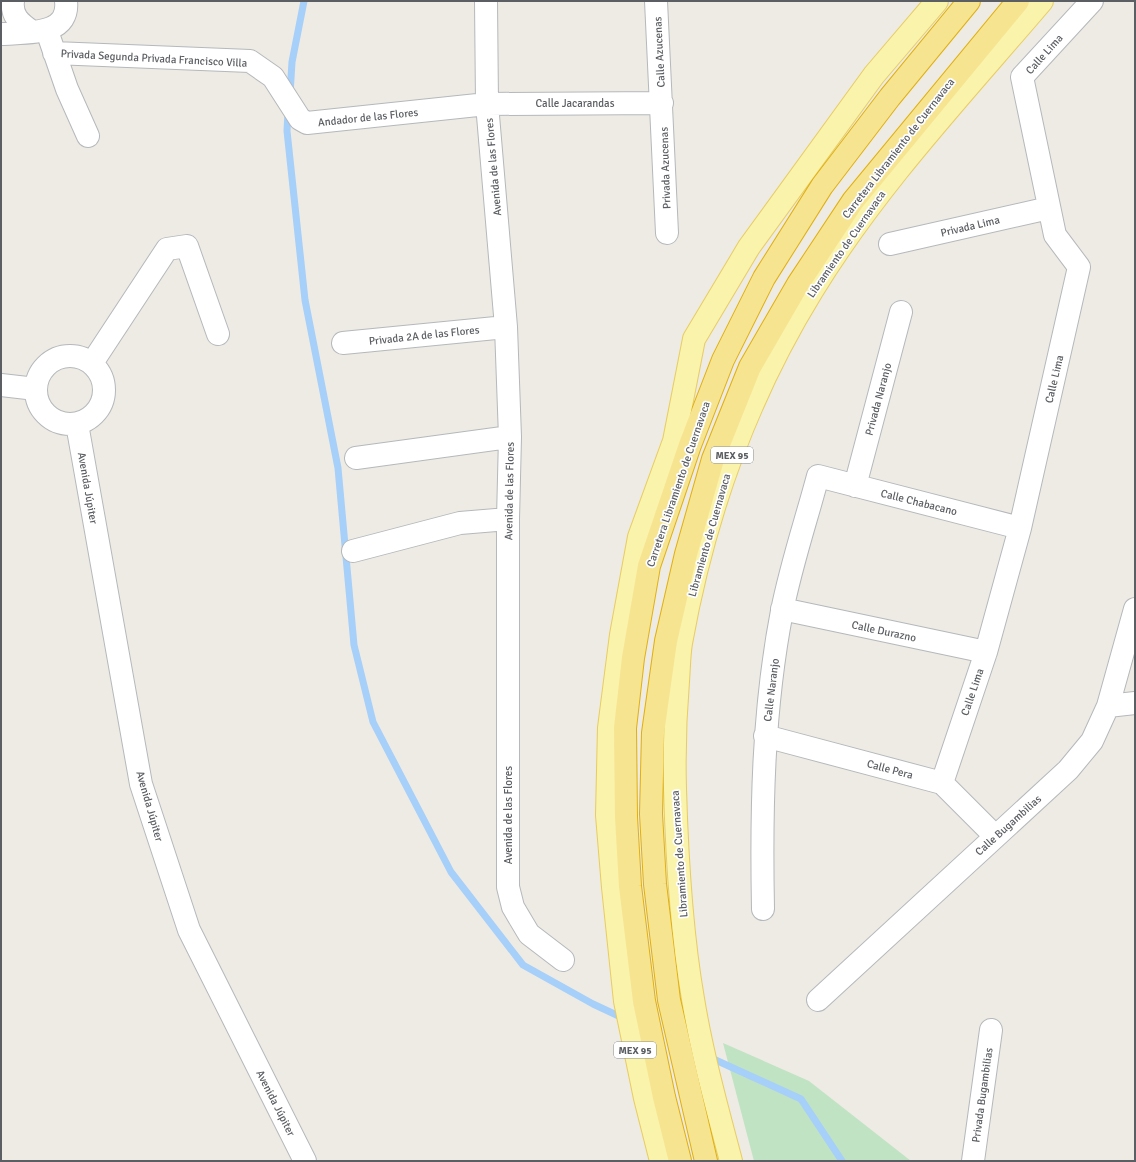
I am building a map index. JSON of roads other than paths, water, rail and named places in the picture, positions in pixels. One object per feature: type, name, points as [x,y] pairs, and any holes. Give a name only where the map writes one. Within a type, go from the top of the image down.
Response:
[{"type":"highway","name":"Carretera Libramiento de Cuernavaca","points":[[680,1161],[654,1097],[634,1001],[626,817],[625,728],[633,658],[649,566],[690,445],[723,360],[764,278],[822,186],[890,97],[969,1]]},
{"type":"highway","name":"Carretera Libramiento de Cuernavaca","points":[[706,1161],[669,1000],[655,884],[651,814],[653,733],[666,641],[686,554],[713,459],[750,367],[810,265],[853,201],[1018,1]]},
{"type":"main road","name":"MEX 95","points":[[634,1001],[613,887],[607,815],[609,728],[621,635],[639,537],[674,441],[694,339],[749,247],[874,75],[937,1]]},
{"type":"main road","name":"Libramiento de Cuernavaca","points":[[731,1161],[712,1090],[692,999],[679,884],[673,735],[680,645],[700,556],[729,462],[767,373],[812,291],[872,204],[925,138],[1042,1]]},
{"type":"main road","name":"MEX 95","points":[[654,1097],[661,1161]]},
{"type":"street","points":[[13,1],[12,8],[18,22],[39,31],[54,53],[67,89],[88,136]]},
{"type":"street","points":[[1,34],[39,31],[60,23],[66,9],[66,1]]},
{"type":"street","name":"Avenida de las Flores","points":[[486,1],[487,104],[506,327],[510,437],[508,519],[508,887],[513,907],[529,934],[563,960]]},
{"type":"street","name":"Calle Azucenas","points":[[656,1],[662,103]]},
{"type":"street","name":"Calle Lima","points":[[942,783],[986,652],[1020,528],[1079,267],[1055,235],[1022,77],[1092,1]]},
{"type":"street","name":"Privada Segunda Privada Francisco Villa","points":[[54,53],[250,61],[273,77]]},
{"type":"street","name":"Andador de las Flores","points":[[273,77],[300,119],[307,123],[487,104]]},
{"type":"street","name":"Calle Jacarandas","points":[[487,104],[662,103]]},
{"type":"street","name":"Privada Azucenas","points":[[662,103],[667,234]]},
{"type":"street","name":"Privada Lima","points":[[890,244],[1049,208]]},
{"type":"street","points":[[92,363],[167,249],[187,246],[218,334]]},
{"type":"street","name":"Privada Naranjo","points":[[855,486],[901,312]]},
{"type":"street","name":"Privada 2A de las Flores","points":[[343,343],[506,327]]},
{"type":"street","points":[[63,356],[79,357],[92,363],[99,370],[105,388],[104,400],[99,410],[90,418],[77,424],[66,424],[54,420],[43,411],[38,400],[36,388],[38,378],[43,369],[51,362],[63,356]]},
{"type":"street","points":[[1,385],[36,388]]},
{"type":"street","name":"Avenida Júpiter","points":[[77,424],[141,784],[189,930],[305,1161]]},
{"type":"street","points":[[356,458],[510,437]]},
{"type":"street","name":"Calle Chabacano","points":[[818,476],[1020,528]]},
{"type":"street","name":"Calle Naranjo","points":[[763,909],[762,821],[765,736],[773,666],[782,609],[818,476]]},
{"type":"street","points":[[353,552],[460,523],[508,519]]},
{"type":"street","name":"Calle Durazno","points":[[782,609],[986,652]]},
{"type":"street","name":"Calle Bugambilias","points":[[818,1000],[1068,770],[1092,741],[1108,706],[1135,609]]},
{"type":"street","points":[[1108,706],[1135,703]]},
{"type":"street","name":"Calle Pera","points":[[765,736],[942,783]]},
{"type":"street","points":[[942,783],[995,836]]},
{"type":"street","name":"Privada Bugambilias","points":[[973,1161],[991,1030]]},
{"type":"waterway","points":[[290,94],[292,62],[304,1]]},
{"type":"waterway","points":[[288,112],[287,131],[305,300],[338,468],[354,645],[373,722],[451,872],[523,965],[593,1004],[625,1019]]},
{"type":"waterway","points":[[709,1057],[801,1099],[842,1161]]}]
